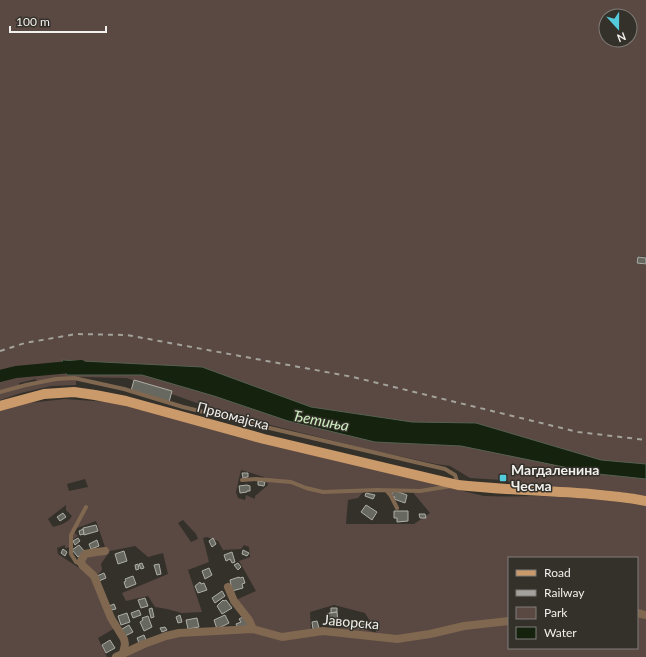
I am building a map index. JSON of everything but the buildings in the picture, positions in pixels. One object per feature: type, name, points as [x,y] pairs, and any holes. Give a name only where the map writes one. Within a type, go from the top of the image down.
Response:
[{"type":"main road","name":"Првомајска","points":[[0,406],[33,396],[74,392],[126,401],[264,439],[458,485],[612,496],[646,501]]},
{"type":"street","points":[[82,565],[80,561],[85,554],[105,552]]},
{"type":"street","name":"Јаворска","points":[[82,565],[94,576],[111,618],[124,639],[125,644],[119,655]]},
{"type":"street","points":[[228,587],[234,601],[249,620],[253,628]]},
{"type":"street","name":"Јаворска","points":[[119,655],[144,644],[179,633],[253,628],[282,637],[323,631],[397,639],[448,631],[464,626],[508,621]]},
{"type":"lane","points":[[0,392],[26,384],[56,379],[74,378],[124,389],[183,407],[445,469],[455,475],[458,485]]},
{"type":"lane","name":"Првомајска","points":[[242,480],[256,479],[291,482],[306,488],[323,492],[386,490],[420,491],[458,485]]},
{"type":"lane","points":[[386,490],[398,508]]},
{"type":"lane","name":"Јаворска","points":[[82,565],[76,562],[71,554],[70,535],[86,507]]},
{"type":"green space","points":[[0,0],[646,0],[646,257],[638,256],[636,263],[646,265],[646,496],[604,490],[536,487],[502,480],[470,478],[450,466],[371,450],[230,415],[127,378],[79,377],[76,380],[76,385],[51,386],[0,400]],"holes":[[[36,379],[38,383],[19,387],[19,383]]]},
{"type":"green space","points":[[65,399],[108,402],[156,413],[245,439],[484,496],[566,497],[606,500],[646,506],[646,657],[118,657],[162,639],[248,627],[235,604],[238,599],[256,591],[239,561],[250,557],[249,547],[244,545],[241,549],[223,550],[218,541],[207,537],[203,538],[209,562],[188,570],[202,612],[182,613],[155,607],[148,596],[126,601],[122,593],[168,574],[163,553],[148,557],[135,546],[110,551],[101,564],[102,569],[100,573],[97,574],[115,628],[98,638],[107,657],[0,657],[0,410],[20,404]],"holes":[[[241,470],[264,477],[268,485],[255,496],[255,499],[246,495],[245,500],[238,498],[236,492]],[[85,479],[88,487],[69,491],[67,484]],[[410,489],[430,513],[414,524],[346,524],[348,500],[358,498],[363,492]],[[66,505],[66,510],[72,516],[66,522],[53,527],[48,519]],[[183,520],[196,534],[198,539],[191,542],[178,523]],[[96,521],[105,547],[82,561],[82,570],[58,554],[57,548],[65,545],[65,548],[73,547],[72,540],[78,536],[72,530]],[[334,605],[365,613],[377,633],[352,625],[349,627],[311,630],[310,612]]]},
{"type":"water","points":[[62,360],[202,367],[311,407],[412,422],[476,423],[601,460],[646,464],[646,479],[598,474],[461,446],[375,442],[288,421],[214,396],[142,375],[67,375]]},
{"type":"waterway","name":"Ђетиња","points":[[0,376],[16,372],[81,366]]},
{"type":"railway","points":[[0,351],[25,343],[76,334],[127,335],[353,377],[578,432],[646,440]]},
{"type":"place","name":"Магдаленина Чесма","points":[[503,478]]}]
